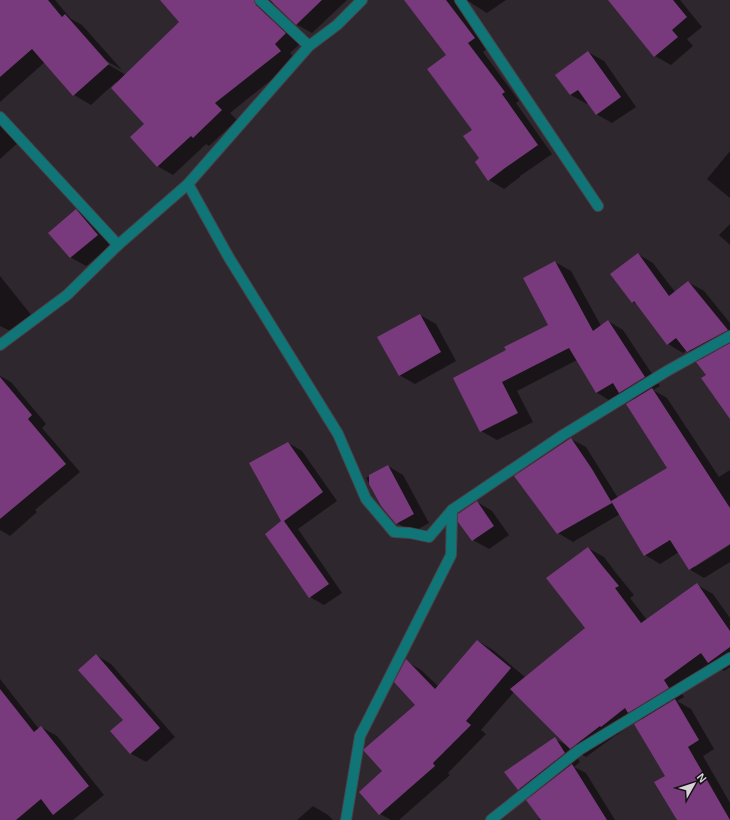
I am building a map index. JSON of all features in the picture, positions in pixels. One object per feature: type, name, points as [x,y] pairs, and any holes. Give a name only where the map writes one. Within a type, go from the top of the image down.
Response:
[{"type":"street","points":[[260,0],[309,46]]},
{"type":"street","points":[[0,345],[67,294],[118,245],[188,184],[309,46],[337,25],[362,0]]},
{"type":"street","points":[[460,0],[598,206]]},
{"type":"street","points":[[0,117],[118,245]]},
{"type":"street","points":[[188,184],[228,256],[338,434],[366,499],[394,532],[410,533],[428,537],[452,510],[563,435],[667,371],[730,336]]},
{"type":"street","points":[[346,820],[360,736],[451,555],[452,510]]},
{"type":"street","points":[[491,820],[579,750],[730,658]]},
{"type":"building","points":[[0,0],[48,0],[62,17],[65,14],[109,64],[73,96],[32,49],[0,77]]},
{"type":"building","points":[[160,0],[254,0],[256,5],[286,33],[275,44],[281,51],[215,103],[222,110],[193,138],[191,136],[157,167],[130,137],[144,124],[111,88],[179,22]]},
{"type":"building","points":[[270,0],[322,0],[296,25]]},
{"type":"building","points":[[404,0],[446,0],[475,38],[468,43],[505,92],[502,94],[538,145],[488,181],[475,162],[479,158],[463,136],[472,130],[427,69],[446,55]]},
{"type":"building","points":[[608,0],[673,0],[687,17],[672,30],[678,37],[654,57]]},
{"type":"building","points":[[588,51],[621,97],[596,115],[578,90],[570,95],[555,75]]},
{"type":"building","points":[[76,209],[98,235],[70,258],[48,233]]},
{"type":"building","points":[[638,253],[669,296],[688,281],[728,330],[687,352],[676,338],[667,345],[634,301],[632,303],[610,274]]},
{"type":"building","points":[[555,261],[593,331],[608,320],[645,377],[619,393],[613,383],[596,393],[569,348],[502,382],[518,413],[480,432],[453,378],[506,350],[504,347],[548,325],[523,278]]},
{"type":"building","points":[[420,314],[441,352],[399,376],[377,337]]},
{"type":"building","points":[[730,343],[730,419],[701,378],[706,375],[696,362]]},
{"type":"building","points":[[0,377],[32,415],[28,419],[66,464],[0,519]]},
{"type":"building","points":[[652,388],[730,508],[730,544],[689,570],[670,540],[644,556],[611,501],[667,468],[626,404]]},
{"type":"building","points":[[571,438],[592,469],[612,503],[557,534],[514,476]]},
{"type":"building","points":[[288,442],[323,492],[284,521],[329,584],[309,598],[265,534],[281,521],[249,463]]},
{"type":"building","points":[[388,465],[414,514],[396,524],[381,506],[369,484],[369,475]]},
{"type":"building","points":[[477,501],[494,526],[472,541],[458,522],[458,514]]},
{"type":"building","points":[[588,547],[619,586],[615,588],[641,623],[697,583],[730,631],[730,647],[708,663],[701,653],[664,680],[669,688],[628,713],[625,708],[570,749],[510,689],[585,628],[546,578]]},
{"type":"building","points":[[477,640],[511,668],[466,721],[471,725],[433,763],[435,766],[379,815],[359,792],[382,771],[364,751],[364,749],[415,705],[394,682],[406,659],[435,689]]},
{"type":"building","points":[[96,654],[160,728],[130,754],[110,731],[123,720],[78,670]]},
{"type":"building","points":[[0,689],[34,732],[41,726],[89,786],[53,815],[41,799],[16,820],[0,820]]},
{"type":"building","points":[[675,699],[699,740],[688,747],[730,820],[677,820],[654,782],[665,776],[634,724]]},
{"type":"building","points":[[555,737],[565,753],[518,790],[504,772]]},
{"type":"building","points":[[572,764],[607,820],[541,820],[526,800]]}]
